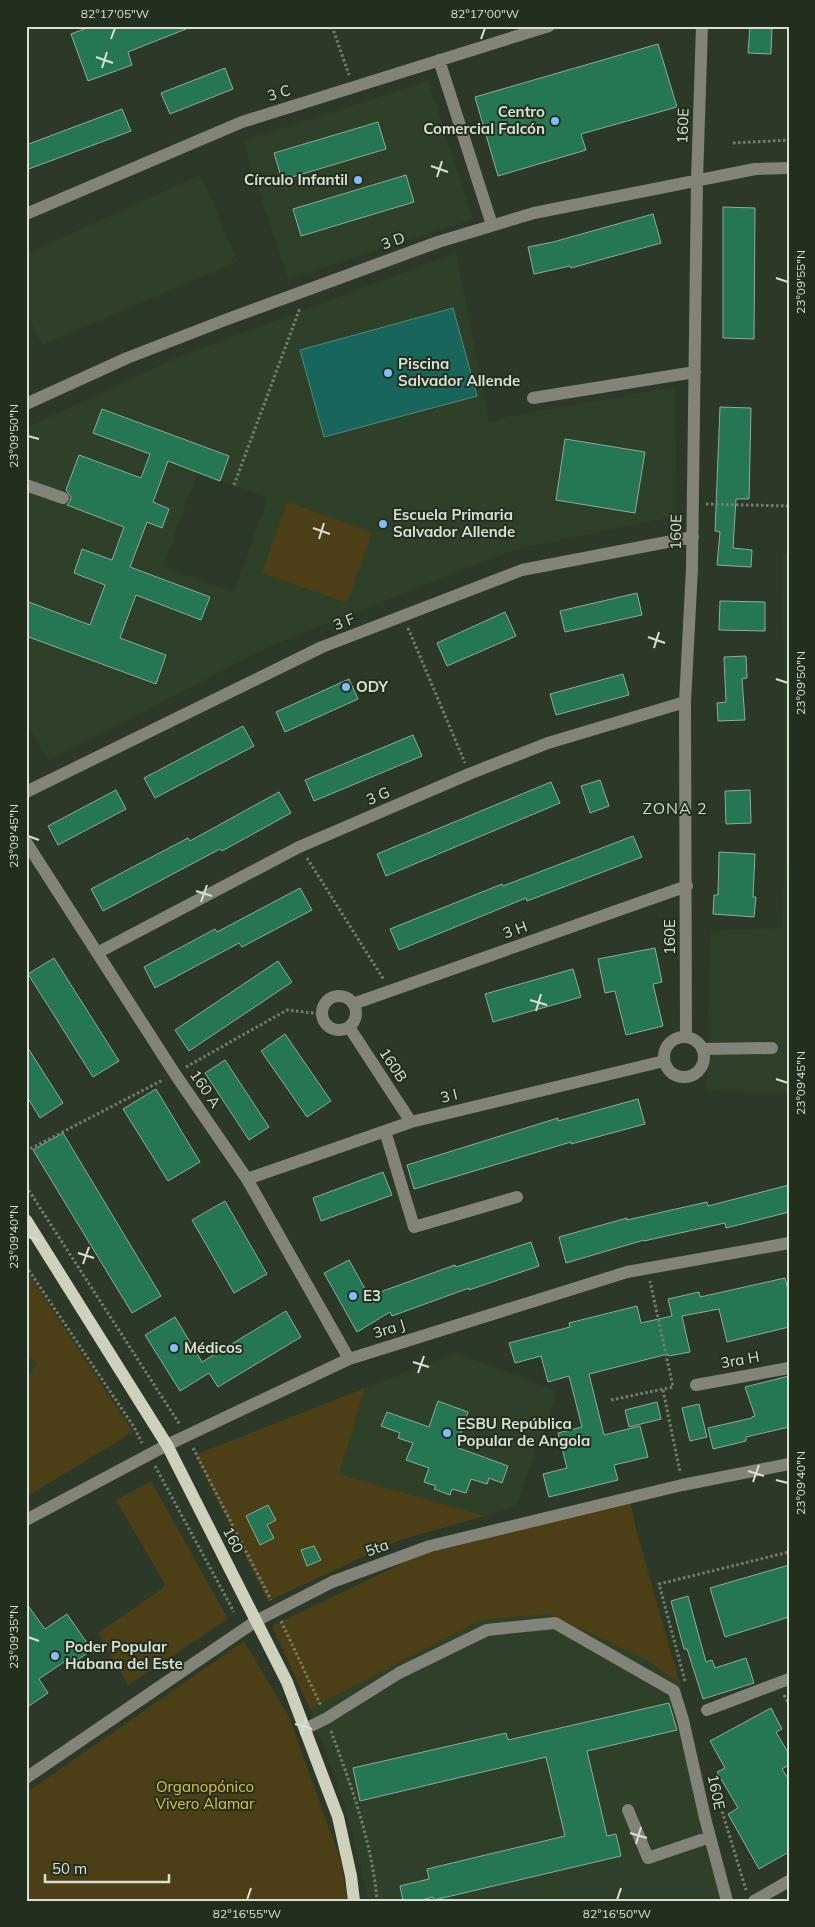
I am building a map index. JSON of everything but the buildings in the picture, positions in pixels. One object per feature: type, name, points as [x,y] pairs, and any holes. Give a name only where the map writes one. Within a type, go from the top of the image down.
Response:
[{"type":"main road","name":"160","points":[[26,1220],[167,1445],[287,1682],[338,1818],[351,1876],[354,1901]]},
{"type":"street","name":"3 C","points":[[26,214],[242,122],[549,26]]},
{"type":"street","name":"160E","points":[[686,1037],[685,702],[693,537],[697,180],[702,26]]},
{"type":"street","points":[[439,60],[492,225]]},
{"type":"street","name":"3 D","points":[[26,404],[127,358],[438,242],[492,225],[534,213],[697,180],[755,169],[789,168]]},
{"type":"street","points":[[533,398],[696,372]]},
{"type":"street","points":[[26,484],[63,498]]},
{"type":"street","name":"3 F","points":[[26,792],[322,647],[522,570],[693,537]]},
{"type":"street","name":"3 G","points":[[97,953],[300,847],[470,774],[548,743],[685,702]]},
{"type":"street","name":"160 A","points":[[26,842],[175,1074],[247,1179],[349,1359]]},
{"type":"street","name":"3 H","points":[[353,1004],[687,886]]},
{"type":"street","points":[[337,996],[349,999],[353,1004],[356,1015],[354,1022],[349,1027],[342,1030],[334,1030],[324,1021],[322,1007],[326,1001],[337,996]]},
{"type":"street","name":"160B","points":[[349,1027],[411,1122]]},
{"type":"street","points":[[686,1037],[698,1043],[702,1049],[703,1062],[700,1069],[690,1077],[683,1078],[670,1073],[664,1061],[664,1054],[666,1047],[678,1038],[686,1037]]},
{"type":"street","points":[[702,1049],[772,1048]]},
{"type":"street","name":"3 I","points":[[247,1179],[411,1122],[664,1061]]},
{"type":"street","points":[[384,1131],[414,1228],[517,1196]]},
{"type":"street","name":"3ra J","points":[[26,1520],[167,1445],[349,1359],[627,1272],[789,1243]]},
{"type":"street","name":"3ra H","points":[[696,1385],[789,1368]]},
{"type":"street","name":"5ta","points":[[26,1778],[256,1621],[332,1582],[430,1546],[682,1485],[789,1464]]},
{"type":"street","name":"160E","points":[[305,1729],[327,1718],[399,1674],[487,1630],[555,1623],[674,1691],[683,1720],[727,1901]]},
{"type":"street","points":[[707,1710],[789,1680]]},
{"type":"street","points":[[628,1810],[648,1858],[710,1837]]},
{"type":"street","points":[[754,1901],[789,1881]]},
{"type":"path","points":[[332,26],[353,87]]},
{"type":"path","points":[[733,142],[789,140]]},
{"type":"path","points":[[234,485],[307,290]]},
{"type":"path","points":[[693,504],[789,506]]},
{"type":"path","points":[[402,616],[470,774]]},
{"type":"path","points":[[300,847],[390,991]]},
{"type":"path","points":[[610,1400],[673,1387],[647,1268]]},
{"type":"path","points":[[663,1390],[682,1485]]},
{"type":"shaded area","name":"Círculo Infantil","points":[[428,81],[473,219],[288,279],[243,141]]},
{"type":"shaded area","points":[[200,175],[238,261],[42,345],[26,311],[26,254]]},
{"type":"shaded area","name":"Escuela Primaria Salvador Allende","points":[[456,253],[489,423],[507,417],[675,387],[676,516],[513,550],[270,646],[48,761],[26,721],[26,428],[176,358]],"holes":[[[197,472],[268,498],[234,592],[163,567]]]},
{"type":"shaded area","points":[[783,554],[789,554],[789,1093],[707,1091],[710,933],[730,930],[782,928],[785,856]]},
{"type":"shaded area","name":"ESBU República Popular de Angola","points":[[456,1353],[557,1391],[516,1506],[485,1516],[339,1474],[365,1388]]},
{"type":"shaded area","points":[[26,1354],[38,1365],[26,1378]]},
{"type":"shaded area","points":[[549,1614],[647,1660],[680,1684],[728,1900],[369,1901],[345,1804],[310,1709],[481,1620]]},
{"type":"green space","points":[[287,502],[372,532],[347,603],[262,573]]},
{"type":"green space","points":[[26,1270],[133,1432],[26,1497],[26,1378],[38,1365],[26,1354]]},
{"type":"green space","points":[[365,1388],[339,1474],[485,1516],[400,1540],[268,1601],[195,1455]]},
{"type":"green space","points":[[151,1481],[228,1619],[128,1685],[98,1633],[162,1589],[165,1584],[116,1500]]},
{"type":"green space","points":[[629,1496],[637,1533],[680,1684],[647,1660],[549,1614],[481,1620],[310,1709],[272,1626],[424,1553]]},
{"type":"green space","name":"Organopónico Vivero Alamar","points":[[244,1641],[289,1717],[341,1862],[348,1901],[26,1901],[26,1793]]},
{"type":"water","name":"Piscina Salvador Allende","points":[[453,308],[477,396],[324,437],[300,350]]},
{"type":"place","name":"Centro Comercial Falcón","points":[[555,121]]},
{"type":"place","name":"Círculo Infantil","points":[[358,180]]},
{"type":"place","name":"Piscina Salvador Allende","points":[[388,373]]},
{"type":"place","name":"Escuela Primaria Salvador Allende","points":[[383,524]]},
{"type":"place","name":"ODY","points":[[346,687]]},
{"type":"place","name":"E3","points":[[353,1296]]},
{"type":"place","name":"Médicos","points":[[174,1348]]},
{"type":"place","name":"ESBU República Popular de Angola","points":[[447,1433]]},
{"type":"place","name":"Poder Popular Habana del Este","points":[[55,1656]]},
{"type":"district","name":"ZONA 2","points":[[675,808]]}]
